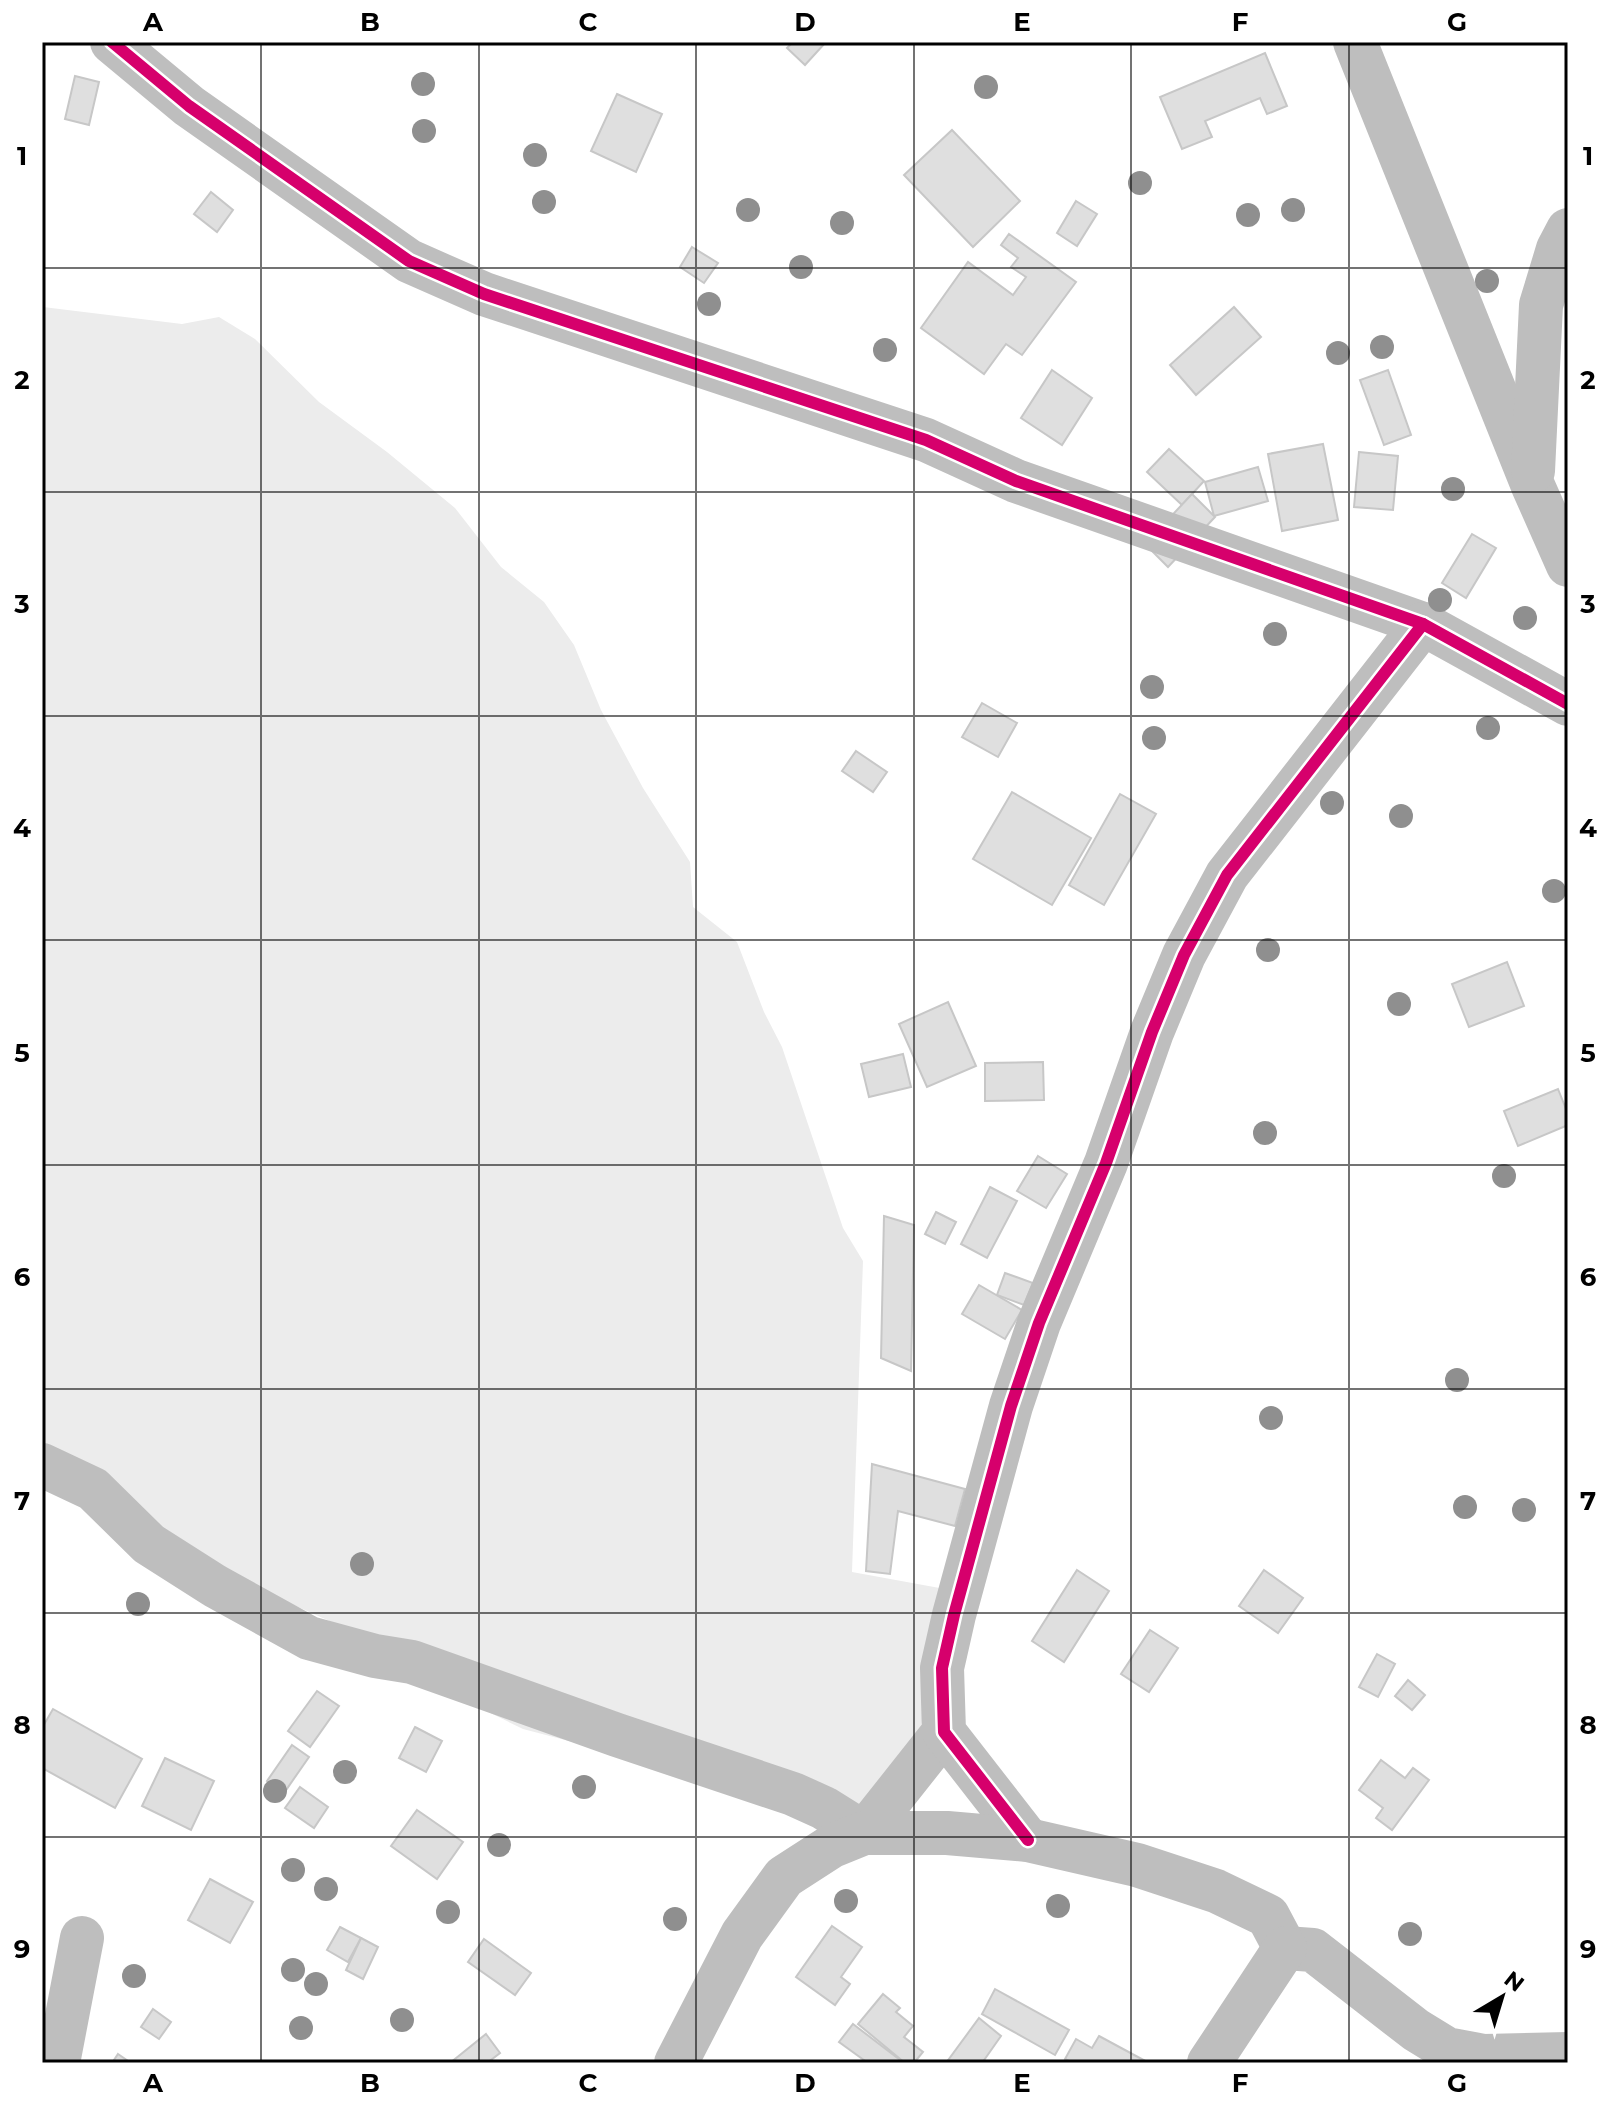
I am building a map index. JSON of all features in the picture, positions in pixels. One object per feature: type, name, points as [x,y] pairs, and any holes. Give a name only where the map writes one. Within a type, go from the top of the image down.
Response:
[{"type":"street","points":[[112,42],[189,106],[409,261],[484,294],[926,440],[1016,481],[1423,624],[1568,704]]},
{"type":"street","points":[[1355,42],[1533,486],[1568,565]]},
{"type":"street","points":[[1533,486],[1541,305],[1558,249],[1568,230]]},
{"type":"street","points":[[1028,1840],[944,1732],[942,1668],[1011,1406],[1039,1323],[1106,1163],[1152,1032],[1184,955],[1227,875],[1423,624]]},
{"type":"street","points":[[42,1465],[93,1489],[149,1544],[215,1586],[309,1638],[375,1656],[412,1662],[793,1794],[824,1808],[864,1833]]},
{"type":"street","points":[[864,1833],[944,1732]]},
{"type":"street","points":[[676,2063],[742,1935],[784,1877],[832,1846],[864,1833],[947,1833],[1028,1840],[1137,1865],[1216,1891],[1268,1916],[1285,1948]]},
{"type":"street","points":[[58,2063],[82,1938]]},
{"type":"street","points":[[1285,1948],[1313,1950],[1416,2030],[1447,2049],[1484,2056],[1568,2054]]},
{"type":"street","points":[[1209,2063],[1285,1948]]},
{"type":"shaded area","points":[[43,307],[182,324],[219,317],[255,339],[319,402],[455,508],[501,567],[544,602],[574,645],[601,710],[643,788],[690,862],[693,907],[737,942],[764,1012],[782,1047],[843,1228],[863,1261],[852,1572],[945,1589],[931,1703],[913,1743],[864,1818],[523,1729],[468,1702],[381,1644],[213,1569],[42,1446]]},
{"type":"building","points":[[793,42],[826,42],[805,65],[787,48]]},
{"type":"building","points":[[1265,53],[1287,106],[1267,114],[1260,98],[1205,121],[1212,137],[1182,149],[1160,97]]},
{"type":"building","points":[[75,76],[99,82],[89,125],[65,119]]},
{"type":"building","points":[[617,94],[662,114],[636,172],[591,151]]},
{"type":"building","points":[[952,130],[1020,201],[973,247],[904,175]]},
{"type":"building","points":[[211,192],[233,210],[217,232],[194,214]]},
{"type":"building","points":[[1076,201],[1097,214],[1077,246],[1057,233]]},
{"type":"building","points":[[1009,234],[1076,282],[1022,355],[1006,344],[984,374],[921,328],[968,262],[1013,295],[1026,277],[1011,267],[1018,258],[1001,245]]},
{"type":"building","points":[[692,247],[718,263],[704,283],[680,267]]},
{"type":"building","points":[[1234,307],[1261,337],[1196,395],[1170,365]]},
{"type":"building","points":[[1052,370],[1092,398],[1062,445],[1021,418]]},
{"type":"building","points":[[1388,370],[1411,435],[1384,445],[1360,380]]},
{"type":"building","points":[[1323,444],[1338,520],[1282,531],[1268,454]]},
{"type":"building","points":[[1169,449],[1204,481],[1182,505],[1147,472]]},
{"type":"building","points":[[1359,452],[1398,456],[1393,510],[1354,507]]},
{"type":"building","points":[[1258,467],[1268,501],[1214,516],[1205,482]]},
{"type":"building","points":[[1192,494],[1215,517],[1168,567],[1145,544]]},
{"type":"building","points":[[1472,534],[1496,548],[1466,598],[1442,583]]},
{"type":"building","points":[[982,703],[1017,723],[998,757],[962,737]]},
{"type":"building","points":[[856,751],[887,772],[873,792],[842,771]]},
{"type":"building","points":[[1012,792],[1091,838],[1052,905],[973,859]]},
{"type":"building","points":[[1120,794],[1156,814],[1104,905],[1069,885]]},
{"type":"building","points":[[1507,962],[1524,1006],[1469,1027],[1452,984]]},
{"type":"building","points":[[948,1002],[976,1066],[927,1087],[899,1024]]},
{"type":"building","points":[[903,1054],[911,1087],[869,1097],[861,1064]]},
{"type":"building","points":[[1043,1062],[1044,1100],[985,1101],[985,1063]]},
{"type":"building","points":[[1558,1089],[1568,1114],[1568,1125],[1518,1146],[1504,1111]]},
{"type":"building","points":[[1038,1156],[1067,1174],[1046,1208],[1017,1191]]},
{"type":"building","points":[[990,1187],[1017,1201],[987,1258],[961,1244]]},
{"type":"building","points":[[936,1212],[956,1222],[945,1244],[925,1234]]},
{"type":"building","points":[[884,1216],[914,1225],[911,1371],[881,1358]]},
{"type":"building","points":[[1005,1273],[1033,1283],[1024,1305],[997,1295]]},
{"type":"building","points":[[979,1285],[1022,1310],[1005,1339],[962,1314]]},
{"type":"building","points":[[872,1464],[965,1489],[955,1526],[898,1511],[890,1574],[866,1571]]},
{"type":"building","points":[[1077,1570],[1109,1591],[1064,1662],[1032,1641]]},
{"type":"building","points":[[1264,1570],[1303,1598],[1278,1633],[1239,1606]]},
{"type":"building","points":[[1150,1630],[1178,1648],[1149,1692],[1121,1674]]},
{"type":"building","points":[[1377,1654],[1395,1664],[1378,1697],[1359,1687]]},
{"type":"building","points":[[1408,1680],[1425,1695],[1412,1710],[1395,1696]]},
{"type":"building","points":[[317,1691],[339,1706],[310,1747],[288,1731]]},
{"type":"building","points":[[53,1709],[142,1759],[115,1808],[42,1768],[42,1728]]},
{"type":"building","points":[[415,1727],[442,1741],[426,1772],[399,1758]]},
{"type":"building","points":[[292,1745],[309,1757],[284,1793],[267,1781]]},
{"type":"building","points":[[165,1758],[214,1781],[191,1830],[142,1806]]},
{"type":"building","points":[[1381,1760],[1405,1778],[1413,1768],[1429,1780],[1392,1830],[1376,1818],[1383,1808],[1359,1790]]},
{"type":"building","points":[[300,1787],[328,1807],[314,1828],[285,1808]]},
{"type":"building","points":[[417,1810],[463,1842],[437,1879],[391,1846]]},
{"type":"building","points":[[210,1879],[253,1902],[230,1943],[188,1920]]},
{"type":"building","points":[[832,1926],[862,1947],[841,1977],[850,1984],[835,2005],[796,1977]]},
{"type":"building","points":[[340,1927],[361,1938],[348,1962],[327,1950]]},
{"type":"building","points":[[361,1938],[378,1947],[363,1979],[346,1970]]},
{"type":"building","points":[[484,1939],[531,1973],[515,1995],[468,1962]]},
{"type":"building","points":[[995,1989],[1069,2030],[1055,2055],[982,2014]]},
{"type":"building","points":[[883,1994],[900,2008],[896,2012],[913,2026],[904,2037],[923,2052],[914,2063],[905,2063],[858,2024]]},
{"type":"building","points":[[153,2009],[171,2022],[159,2039],[141,2027]]},
{"type":"building","points":[[979,2018],[1001,2036],[982,2063],[946,2063]]},
{"type":"building","points":[[853,2024],[904,2063],[868,2063],[839,2042]]},
{"type":"building","points":[[486,2034],[500,2053],[487,2063],[450,2063]]},
{"type":"building","points":[[1099,2036],[1149,2063],[1073,2063],[1065,2059],[1076,2039],[1092,2048]]},
{"type":"building","points":[[118,2054],[131,2063],[112,2063]]},
{"type":"cycle path","points":[[112,42],[189,106],[409,261],[484,294],[926,440],[1016,481],[1423,624],[1568,704]]},
{"type":"cycle path","points":[[1028,1840],[944,1732],[942,1668],[1011,1406],[1039,1323],[1106,1163],[1152,1032],[1184,955],[1227,875],[1423,624]]}]
